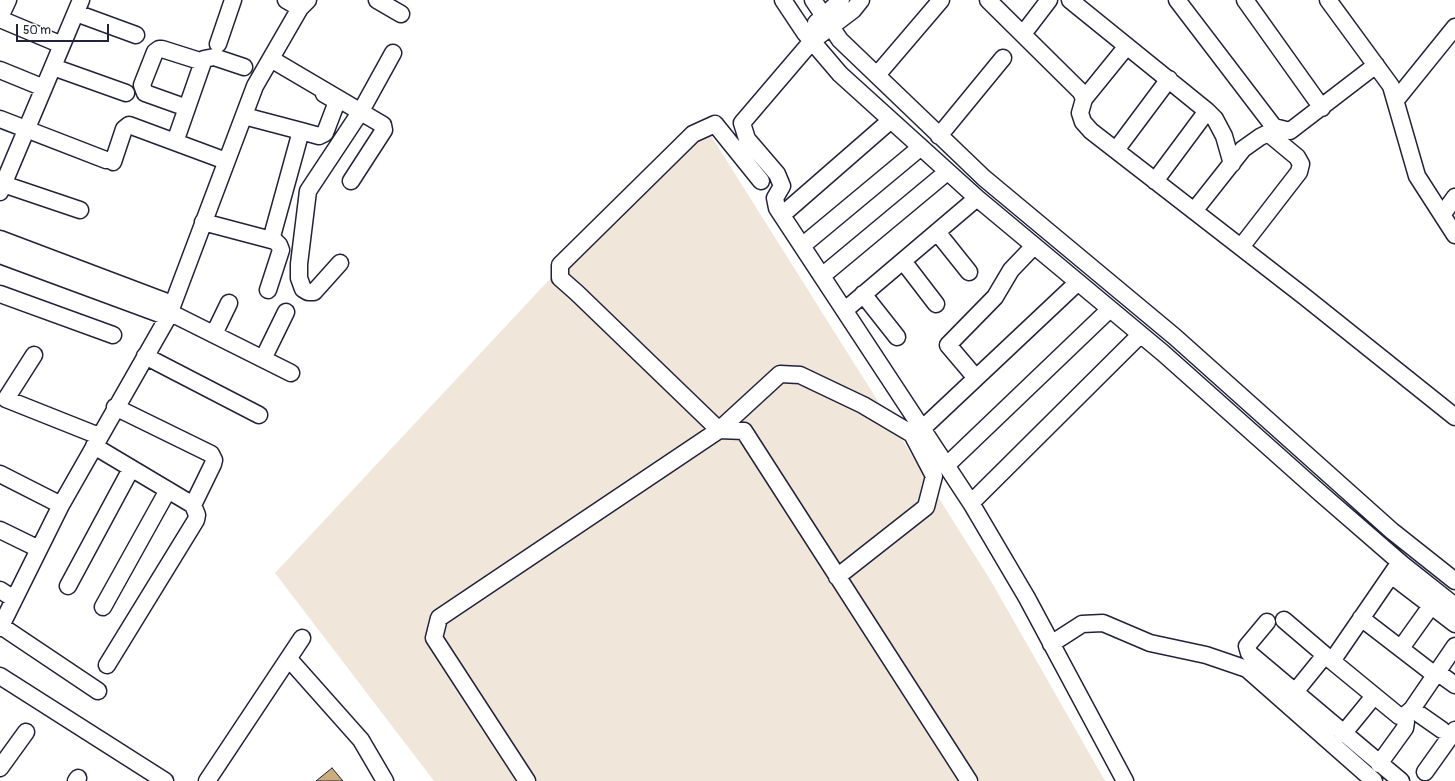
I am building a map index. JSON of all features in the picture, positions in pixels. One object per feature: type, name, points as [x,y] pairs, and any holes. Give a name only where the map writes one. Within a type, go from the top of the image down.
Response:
[{"type":"street","points":[[8,0],[0,18],[62,45]]},
{"type":"street","points":[[218,44],[233,0]]},
{"type":"street","points":[[98,691],[0,627],[61,505],[170,311],[255,86],[304,4],[286,0]]},
{"type":"street","points":[[784,0],[808,37],[840,74],[947,172],[1033,247],[1140,334],[1400,562],[1455,606]]},
{"type":"street","points":[[813,0],[840,40],[984,178],[1175,337],[1392,531],[1455,582]]},
{"type":"street","points":[[828,21],[841,0]]},
{"type":"street","points":[[862,0],[853,10],[828,21],[808,37],[742,123],[747,139],[778,174],[782,186],[775,198],[777,208],[971,503],[1051,644],[1125,781]]},
{"type":"street","points":[[877,75],[941,0]]},
{"type":"street","points":[[988,0],[1081,92],[1084,99]]},
{"type":"street","points":[[1023,34],[1048,0]]},
{"type":"street","points":[[1070,0],[1169,79],[1215,119],[1224,136],[1232,164]]},
{"type":"street","points":[[1177,0],[1271,130],[1297,157],[1301,164],[1299,172],[1241,247]]},
{"type":"street","points":[[1245,0],[1322,108]]},
{"type":"street","points":[[1328,0],[1392,86],[1416,176],[1455,235]]},
{"type":"street","points":[[385,2],[401,14]]},
{"type":"street","points":[[80,210],[2,188],[78,6],[136,35]]},
{"type":"street","points":[[1396,100],[1455,27]]},
{"type":"street","points":[[1127,46],[1084,99],[1080,113],[1083,122],[1091,131],[1241,247],[1455,417]]},
{"type":"street","points":[[187,108],[145,93],[142,85],[156,52],[159,50],[162,49],[203,62]]},
{"type":"street","points":[[340,263],[314,292],[308,292],[303,289],[299,278],[308,190],[361,111],[393,53]]},
{"type":"street","points":[[175,142],[204,59],[214,57],[244,67]]},
{"type":"street","points":[[939,136],[1003,58]]},
{"type":"street","points":[[271,59],[383,125],[384,130],[351,181]]},
{"type":"street","points":[[1194,211],[1243,149],[1271,130],[1290,131],[1322,108],[1376,65]]},
{"type":"street","points":[[53,67],[126,93]]},
{"type":"street","points":[[0,70],[44,88]]},
{"type":"street","points":[[1116,150],[1169,79]]},
{"type":"street","points":[[244,116],[319,136],[325,133],[336,104],[333,99],[314,89]]},
{"type":"street","points":[[1155,181],[1207,111]]},
{"type":"street","points":[[0,119],[109,161],[124,129],[129,125],[226,161]]},
{"type":"street","points":[[782,215],[891,120]]},
{"type":"street","points":[[761,181],[715,124],[693,134],[560,265],[560,278],[718,430],[744,431],[969,781]]},
{"type":"street","points":[[271,240],[301,131]]},
{"type":"street","points":[[802,246],[921,147]]},
{"type":"street","points":[[822,276],[947,172]]},
{"type":"street","points":[[845,310],[977,198]]},
{"type":"street","points":[[1442,215],[1455,198]]},
{"type":"street","points":[[203,222],[271,240],[279,245],[281,250],[268,290]]},
{"type":"street","points":[[937,232],[969,272]]},
{"type":"street","points":[[0,239],[170,311],[291,373]]},
{"type":"street","points":[[976,378],[948,345],[992,300],[1011,270],[1033,247]]},
{"type":"street","points":[[0,255],[170,311]]},
{"type":"street","points":[[902,261],[936,304]]},
{"type":"street","points":[[923,428],[1077,283]]},
{"type":"street","points":[[0,294],[113,335]]},
{"type":"street","points":[[863,294],[897,337]]},
{"type":"street","points":[[214,334],[229,303]]},
{"type":"street","points":[[947,465],[1110,309]]},
{"type":"street","points":[[263,359],[286,312]]},
{"type":"street","points":[[971,503],[1140,334]]},
{"type":"street","points":[[34,355],[3,405],[96,441],[131,468],[193,505],[196,510],[196,520],[107,665]]},
{"type":"street","points":[[145,356],[258,414]]},
{"type":"street","points":[[527,781],[434,638],[439,618],[718,430],[780,374],[800,375],[864,405],[912,434],[934,476],[926,507],[837,577]]},
{"type":"street","points":[[115,407],[211,454],[214,460],[213,464],[193,505]]},
{"type":"street","points":[[68,586],[131,468]]},
{"type":"street","points":[[0,474],[61,505]]},
{"type":"street","points":[[103,607],[168,490]]},
{"type":"street","points":[[0,530],[39,549]]},
{"type":"street","points":[[1295,692],[1328,658],[1361,618],[1400,562]]},
{"type":"street","points":[[1391,575],[1455,624]]},
{"type":"street","points":[[0,590],[14,598]]},
{"type":"street","points":[[1401,648],[1431,606]]},
{"type":"street","points":[[1361,618],[1436,673],[1455,685]]},
{"type":"street","points":[[1284,620],[1399,716],[1408,713],[1448,730],[1425,772]]},
{"type":"street","points":[[1267,622],[1249,642],[1247,650],[1401,781]]},
{"type":"street","points":[[1051,644],[1082,624],[1103,623],[1150,643],[1206,655],[1247,669],[1374,781]]},
{"type":"street","points":[[207,781],[302,638]]},
{"type":"street","points":[[1380,764],[1405,728],[1408,713],[1455,646]]},
{"type":"street","points":[[288,658],[361,740],[385,781]]},
{"type":"street","points":[[0,676],[165,781]]},
{"type":"street","points":[[1344,734],[1374,696]]},
{"type":"street","points":[[0,768],[26,732]]},
{"type":"shaded area","points":[[708,131],[991,581],[1105,781],[434,781],[275,573],[634,189]]},
{"type":"building","points":[[332,768],[343,781],[316,781]]}]
